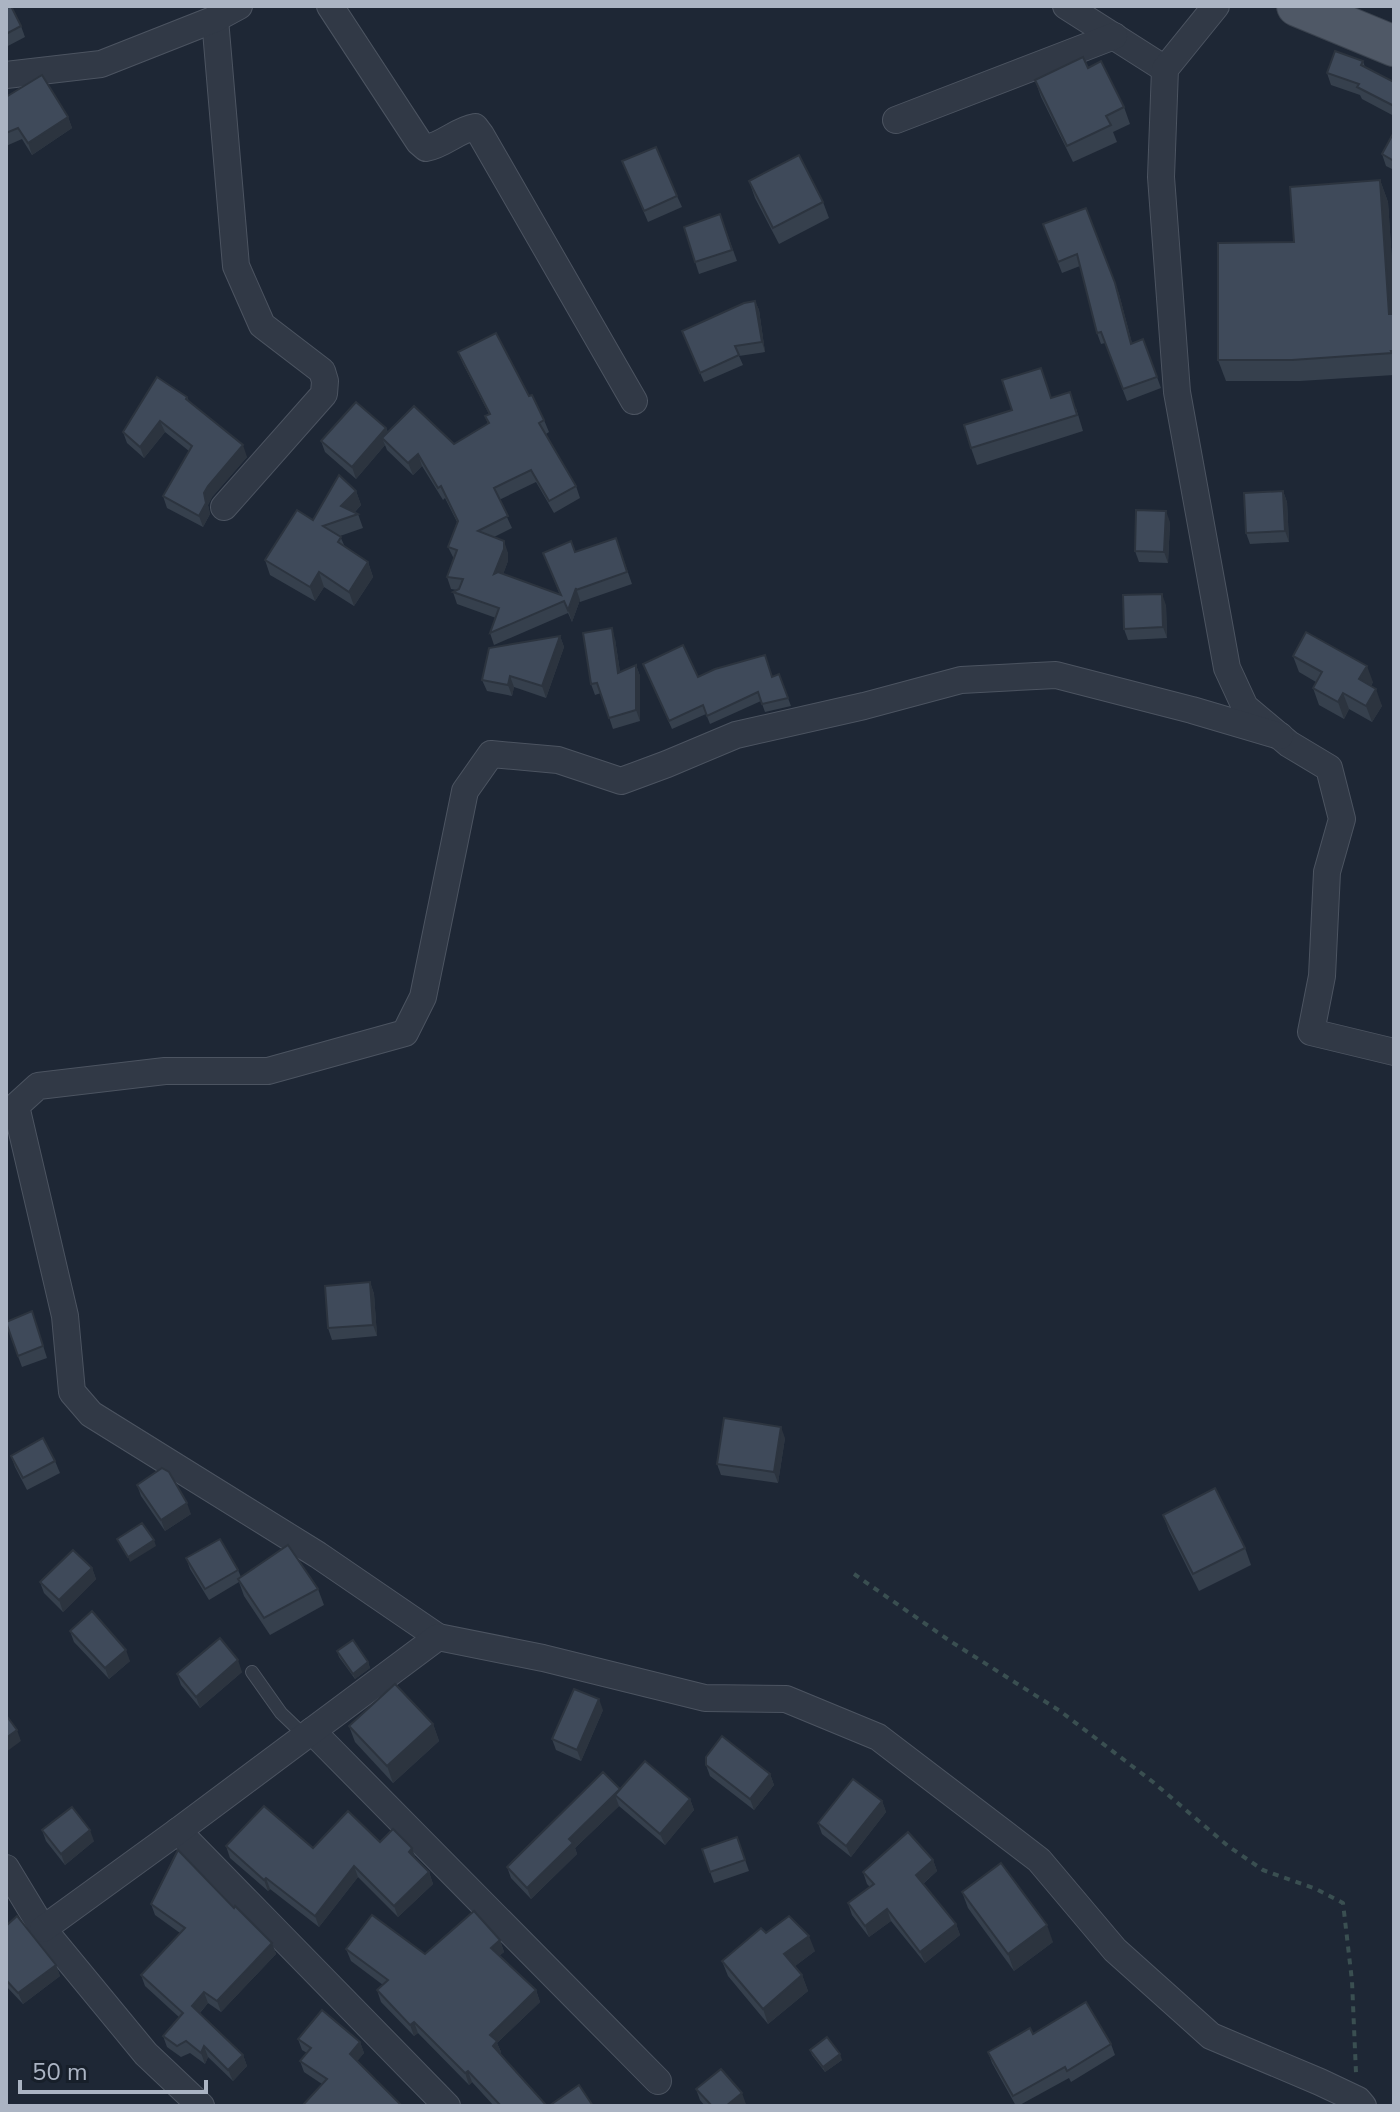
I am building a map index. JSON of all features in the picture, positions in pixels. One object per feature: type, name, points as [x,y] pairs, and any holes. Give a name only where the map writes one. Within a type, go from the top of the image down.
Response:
[{"type":"main road","points":[[1297,6],[1394,46]]},
{"type":"street","points":[[6,75],[101,64],[215,19],[239,6]]},
{"type":"street","points":[[330,6],[419,142],[426,148],[435,147],[475,127],[634,401]]},
{"type":"street","points":[[1066,6],[1165,69]]},
{"type":"street","points":[[1216,6],[1165,69],[1161,177],[1177,392],[1227,668],[1245,707],[1289,744],[1329,768],[1342,819],[1327,872],[1322,976],[1311,1032],[1394,1052]]},
{"type":"street","points":[[215,19],[236,266],[262,325],[322,371],[325,381],[324,394],[224,507]]},
{"type":"street","points":[[896,120],[1114,36]]},
{"type":"street","points":[[1280,736],[1056,675],[961,680],[736,735],[621,781],[558,760],[491,754],[465,791],[423,997],[405,1033],[268,1071],[165,1071],[38,1086],[16,1106],[65,1316],[72,1392],[91,1414],[318,1555],[438,1637],[543,1658],[705,1698],[786,1699],[878,1737],[1039,1860],[1115,1950],[1211,2036],[1360,2103]]},
{"type":"street","points":[[43,1929],[438,1637]]},
{"type":"street","points":[[309,1734],[658,2081]]},
{"type":"street","points":[[178,1831],[447,2106]]},
{"type":"street","points":[[6,1868],[43,1929],[146,2054],[201,2106]]},
{"type":"lane","points":[[252,1672],[281,1713],[309,1734]]},
{"type":"path","points":[[854,1574],[950,1641],[1060,1711],[1153,1782],[1228,1846],[1263,1870],[1316,1889],[1343,1903],[1360,2103]]},
{"type":"building","points":[[6,6],[11,6],[21,26],[6,34]]},
{"type":"building","points":[[1335,51],[1363,61],[1361,65],[1394,82],[1394,106],[1357,87],[1359,84],[1327,73]]},
{"type":"building","points":[[1083,57],[1088,68],[1101,61],[1124,107],[1106,116],[1111,125],[1067,146],[1035,80]]},
{"type":"building","points":[[42,75],[68,117],[28,143],[18,128],[6,133],[6,97]]},
{"type":"building","points":[[1394,132],[1394,161],[1382,154]]},
{"type":"building","points":[[656,147],[677,196],[644,211],[622,161]]},
{"type":"building","points":[[799,155],[823,202],[773,228],[749,181]]},
{"type":"building","points":[[1380,180],[1389,314],[1394,314],[1394,351],[1292,360],[1218,360],[1218,243],[1294,242],[1290,187]]},
{"type":"building","points":[[1086,208],[1115,283],[1131,344],[1143,339],[1157,377],[1123,389],[1101,332],[1097,333],[1077,254],[1058,262],[1043,224]]},
{"type":"building","points":[[720,214],[732,250],[695,262],[684,227]]},
{"type":"building","points":[[755,301],[762,342],[735,346],[739,355],[700,373],[682,331]]},
{"type":"building","points":[[496,333],[544,420],[539,423],[576,486],[549,501],[531,470],[494,488],[508,516],[478,531],[504,541],[494,574],[498,572],[561,595],[543,553],[571,541],[575,552],[616,538],[627,572],[576,588],[568,610],[564,601],[490,633],[499,608],[453,592],[459,589],[463,579],[447,577],[457,550],[448,547],[458,521],[441,486],[438,488],[418,454],[408,463],[382,438],[414,406],[454,444],[489,423],[485,416],[490,414],[458,352]]},
{"type":"building","points":[[1041,368],[1051,398],[1070,392],[1077,415],[971,448],[964,425],[1012,410],[1002,380]]},
{"type":"building","points":[[157,377],[187,397],[243,445],[208,486],[204,493],[206,503],[199,516],[163,496],[192,446],[160,421],[140,447],[123,432]]},
{"type":"building","points":[[356,402],[386,428],[352,467],[321,441]]},
{"type":"building","points":[[339,475],[356,491],[341,506],[358,514],[323,526],[341,537],[338,542],[368,562],[349,592],[319,572],[310,587],[265,560],[297,510],[313,520]]},
{"type":"building","points":[[1283,491],[1285,531],[1246,533],[1244,493]]},
{"type":"building","points":[[1136,510],[1166,511],[1164,552],[1135,551]]},
{"type":"building","points":[[1162,594],[1163,627],[1124,629],[1123,595]]},
{"type":"building","points":[[612,628],[618,673],[636,665],[636,710],[609,718],[597,683],[591,684],[583,633]]},
{"type":"building","points":[[1306,632],[1367,666],[1359,679],[1376,689],[1366,706],[1343,693],[1338,702],[1313,688],[1322,672],[1293,656]]},
{"type":"building","points":[[560,636],[542,686],[510,676],[508,685],[482,680],[489,648]]},
{"type":"building","points":[[683,645],[698,677],[765,655],[772,677],[779,674],[788,698],[762,704],[758,692],[707,716],[703,705],[669,721],[643,664]]},
{"type":"building","points":[[370,1282],[373,1325],[328,1328],[325,1286]]},
{"type":"building","points":[[32,1311],[43,1346],[18,1356],[6,1322]]},
{"type":"building","points":[[724,1418],[781,1427],[774,1472],[717,1464]]},
{"type":"building","points":[[43,1438],[55,1461],[23,1478],[11,1456]]},
{"type":"building","points":[[162,1468],[169,1472],[187,1503],[161,1520],[137,1485]]},
{"type":"building","points":[[1215,1488],[1245,1548],[1193,1574],[1163,1515]]},
{"type":"building","points":[[142,1523],[154,1540],[128,1557],[117,1539]]},
{"type":"building","points":[[220,1539],[238,1570],[205,1589],[186,1558]]},
{"type":"building","points":[[288,1545],[318,1589],[264,1618],[238,1579]]},
{"type":"building","points":[[73,1550],[92,1568],[59,1600],[40,1582]]},
{"type":"building","points":[[92,1611],[126,1650],[105,1668],[70,1631]]},
{"type":"building","points":[[220,1638],[238,1660],[196,1697],[177,1674]]},
{"type":"building","points":[[353,1640],[368,1662],[353,1674],[337,1651]]},
{"type":"building","points":[[395,1684],[433,1724],[387,1766],[349,1726]]},
{"type":"building","points":[[574,1689],[599,1699],[577,1750],[552,1739]]},
{"type":"building","points":[[6,1715],[17,1730],[6,1738]]},
{"type":"building","points":[[722,1736],[770,1774],[750,1799],[706,1765],[706,1757]]},
{"type":"building","points":[[645,1761],[690,1799],[660,1834],[615,1795]]},
{"type":"building","points":[[603,1772],[620,1789],[569,1839],[573,1843],[527,1888],[507,1867]]},
{"type":"building","points":[[853,1779],[882,1801],[846,1846],[818,1823]]},
{"type":"building","points":[[264,1806],[313,1848],[348,1811],[380,1842],[393,1829],[412,1848],[409,1852],[429,1872],[394,1906],[354,1866],[315,1916],[266,1878],[264,1880],[226,1846]]},
{"type":"building","points":[[72,1807],[90,1830],[61,1854],[42,1830]]},
{"type":"building","points":[[908,1832],[933,1860],[916,1875],[956,1924],[920,1952],[887,1909],[865,1926],[848,1903],[874,1884],[863,1872]]},
{"type":"building","points":[[737,1837],[745,1860],[710,1872],[702,1849]]},
{"type":"building","points":[[178,1850],[272,1943],[217,2001],[204,1992],[192,2006],[243,2055],[228,2070],[204,2046],[201,2053],[186,2041],[177,2046],[163,2036],[183,2013],[141,1975],[185,1928],[151,1904]]},
{"type":"building","points":[[1001,1863],[1047,1925],[1008,1954],[962,1892]]},
{"type":"building","points":[[474,1911],[500,1940],[491,1948],[536,1990],[490,2035],[497,2041],[493,2046],[547,2106],[501,2106],[414,2022],[410,2025],[377,1990],[388,1980],[346,1949],[372,1915],[425,1954]]},
{"type":"building","points":[[17,1916],[56,1965],[18,1993],[6,1980],[6,1926]]},
{"type":"building","points":[[789,1916],[809,1936],[784,1954],[802,1975],[763,2009],[722,1961],[761,1928],[766,1933]]},
{"type":"building","points":[[1086,2002],[1111,2044],[1067,2071],[1065,2067],[1013,2096],[988,2052],[1030,2028],[1033,2034]]},
{"type":"building","points":[[322,2010],[360,2042],[350,2054],[402,2106],[302,2106],[327,2079],[300,2061],[311,2048],[298,2039]]},
{"type":"building","points":[[827,2037],[840,2054],[823,2067],[810,2050]]},
{"type":"building","points":[[721,2069],[742,2093],[726,2106],[712,2106],[696,2089]]},
{"type":"building","points":[[579,2085],[593,2106],[549,2106]]}]
